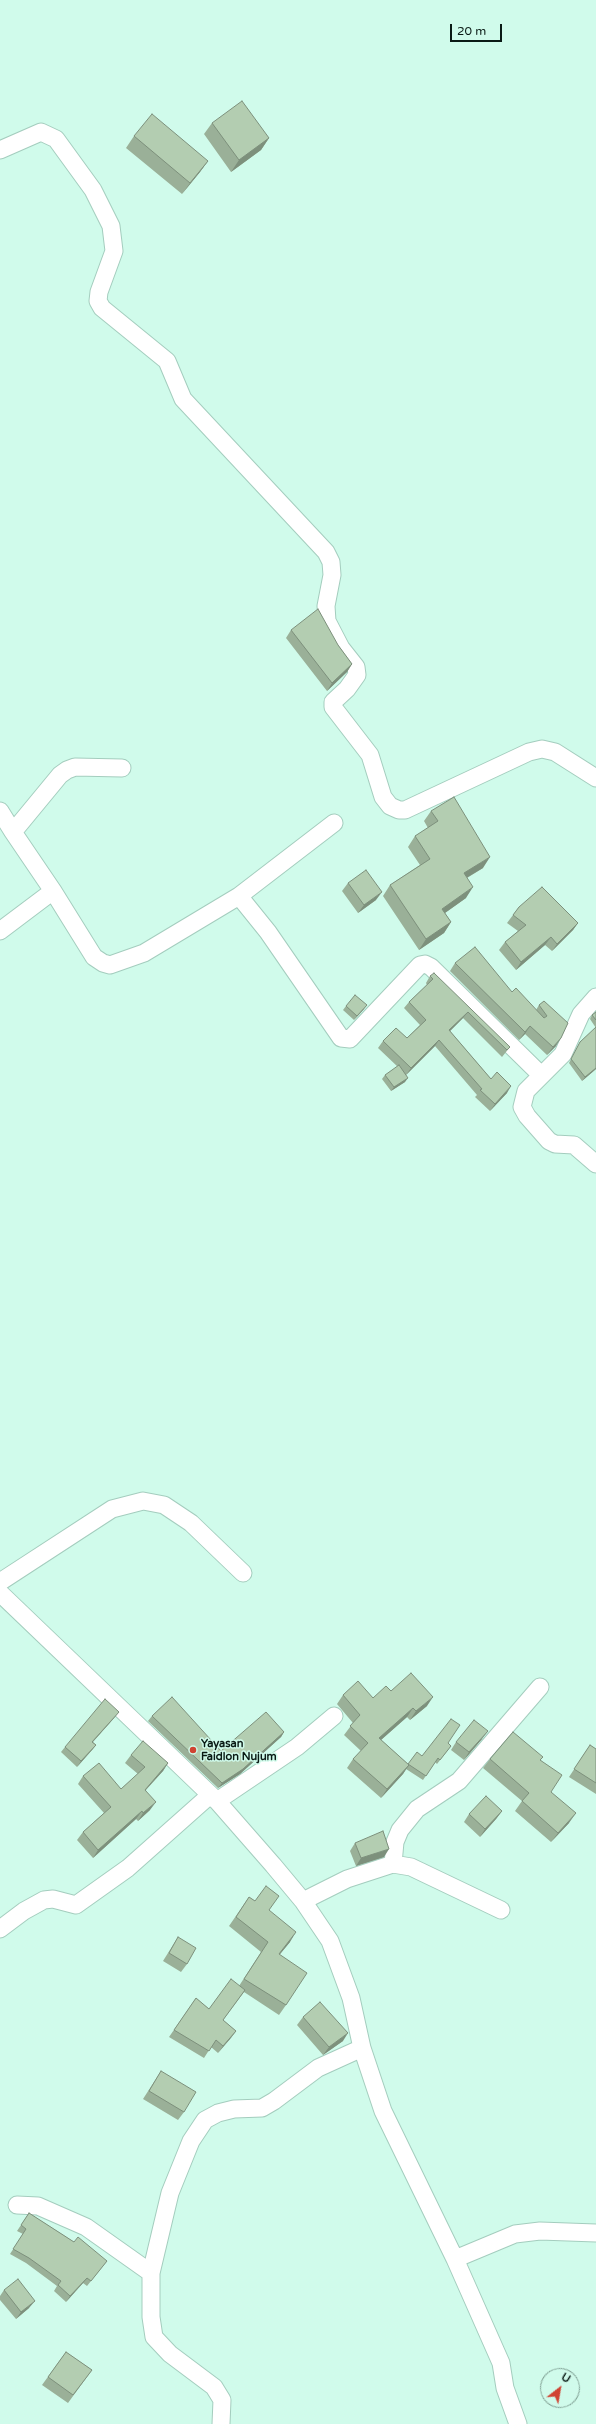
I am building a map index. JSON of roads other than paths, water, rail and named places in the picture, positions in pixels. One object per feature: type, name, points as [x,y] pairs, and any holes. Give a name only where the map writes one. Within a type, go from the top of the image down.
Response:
[{"type":"street","points":[[0,150],[41,132],[56,139],[93,190],[111,226],[114,251],[99,292],[98,301],[102,308],[167,361],[184,399],[326,552],[331,562],[332,575],[326,606],[327,621],[338,643],[356,667],[357,675],[347,689],[333,702],[333,708],[370,755],[383,797],[390,806],[398,810],[405,810],[529,752],[542,749],[555,752],[596,778]]},
{"type":"street","points":[[14,832],[60,775],[67,770],[75,767],[122,768]]},
{"type":"street","points":[[0,811],[53,891],[94,957],[103,963],[110,965],[144,953],[239,896],[334,823]]},
{"type":"street","points":[[0,931],[53,891]]},
{"type":"street","points":[[239,896],[268,932],[341,1038],[350,1039],[420,965],[425,964],[431,967],[541,1075]]},
{"type":"street","points":[[596,997],[581,1014],[563,1054],[529,1087],[524,1097],[522,1106],[527,1116],[552,1143],[574,1145],[596,1164]]},
{"type":"street","points":[[0,1582],[112,1509],[143,1501],[164,1505],[191,1523],[243,1573]]},
{"type":"street","points":[[0,1593],[213,1799],[303,1900],[330,1941],[351,1998],[362,2048],[383,2111],[455,2259],[501,2363],[505,2388],[518,2424]]},
{"type":"street","points":[[393,1864],[395,1842],[400,1830],[416,1809],[459,1781],[540,1687]]},
{"type":"street","points":[[0,1929],[24,1911],[44,1900],[54,1899],[76,1905],[128,1868],[213,1799],[297,1747],[334,1716]]},
{"type":"street","points":[[303,1900],[347,1879],[393,1864],[411,1867],[501,1910]]},
{"type":"street","points":[[221,2424],[222,2400],[214,2387],[170,2354],[154,2337],[151,2317],[151,2273],[170,2193],[191,2140],[205,2120],[218,2113],[234,2109],[262,2108],[274,2101],[318,2068],[362,2048]]},
{"type":"street","points":[[17,2205],[38,2206],[86,2227],[151,2273]]},
{"type":"street","points":[[455,2259],[515,2234],[540,2231],[596,2233]]},
{"type":"place","name":"Yayasan Faidlon Nujum","points":[[193,1750]]}]
